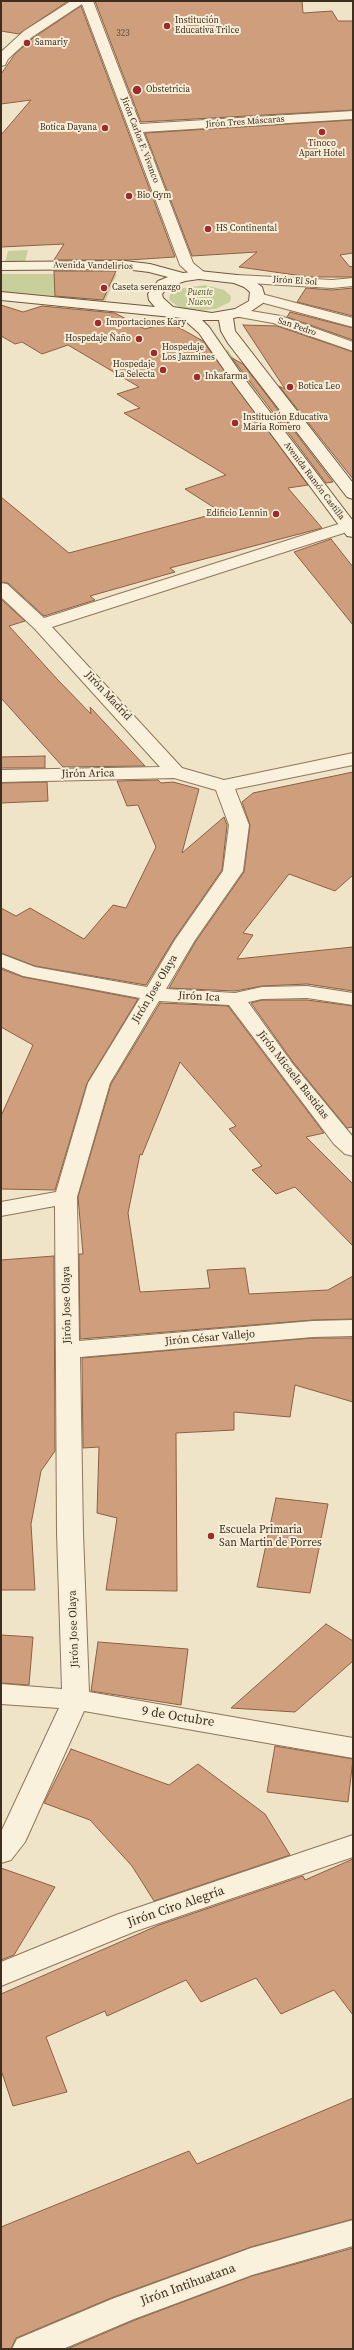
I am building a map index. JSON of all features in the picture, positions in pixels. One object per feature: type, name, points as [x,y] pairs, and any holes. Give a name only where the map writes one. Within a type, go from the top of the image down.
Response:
[{"type":"street","points":[[1,62],[2,58],[28,34],[79,1]]},
{"type":"street","name":"Jirón Carlos F. Vivanco","points":[[87,1],[187,265],[199,275]]},
{"type":"street","name":"Jirón Tres Máscaras","points":[[136,128],[353,115]]},
{"type":"street","name":"Avenida Vandelirios","points":[[1,266],[125,265],[150,268],[183,277]]},
{"type":"street","name":"Jirón El Sol","points":[[183,277],[199,275],[332,284],[353,282]]},
{"type":"street","points":[[183,277],[163,284],[155,294],[160,305],[183,314]]},
{"type":"street","points":[[237,278],[257,290],[258,297],[256,303],[232,314],[228,331],[233,340],[351,487]]},
{"type":"street","points":[[1,296],[183,314]]},
{"type":"street","name":"San Pedro","points":[[258,297],[322,313],[353,323]]},
{"type":"street","name":"San Pedro","points":[[183,314],[232,314],[276,319],[353,346]]},
{"type":"street","name":"Avenida Ramón Castilla","points":[[183,314],[204,330],[238,381],[351,529]]},
{"type":"street","points":[[42,626],[351,529]]},
{"type":"street","name":"Jirón Madrid","points":[[1,588],[42,626],[128,718],[175,772]]},
{"type":"street","points":[[175,772],[224,786],[353,759]]},
{"type":"street","name":"Jirón Arica","points":[[1,776],[175,772]]},
{"type":"street","name":"Jirón Jose Olaya","points":[[1,1852],[15,1834],[76,1700],[70,1533],[66,1197],[99,1083],[185,940],[233,870],[239,824],[224,786]]},
{"type":"street","name":"Jirón Ica","points":[[1,960],[30,972],[152,994],[235,999],[262,993],[307,992],[353,999]]},
{"type":"street","name":"Jirón Micaela Bastidas","points":[[235,999],[290,1073],[342,1139],[353,1149]]},
{"type":"street","points":[[1,1209],[66,1197]]},
{"type":"street","name":"Jirón César Vallejo","points":[[67,1350],[313,1329],[353,1328]]},
{"type":"street","name":"9 de Octubre","points":[[1,1694],[76,1700],[353,1748]]},
{"type":"street","name":"Jirón Ciro Alegría","points":[[1,1974],[126,1923],[353,1846]]},
{"type":"street","name":"Jirón Intihuatana","points":[[28,2349],[123,2309],[251,2262],[353,2233]]},
{"type":"green space","points":[[28,250],[25,262],[5,263],[8,251]]},
{"type":"green space","points":[[1,274],[117,274],[104,304],[1,293]]},
{"type":"green space","name":"Puente Nuevo","points":[[205,285],[224,290],[231,296],[230,302],[216,309],[194,311],[180,308],[169,300],[170,294],[177,289]]},
{"type":"green space","points":[[224,350],[228,350],[320,486]]},
{"type":"building","points":[[1,1],[68,1],[19,34],[1,31]]},
{"type":"building","points":[[95,1],[302,1],[303,13],[332,11],[338,21],[353,21],[353,110],[141,122]]},
{"type":"building","points":[[81,6],[175,257],[128,260],[54,260],[64,244],[1,247],[1,135],[31,100],[1,104],[1,74],[15,54],[33,38]]},
{"type":"building","points":[[353,120],[353,253],[340,255],[350,267],[353,266],[353,277],[310,277],[239,267],[257,252],[192,256],[145,133]]},
{"type":"building","points":[[54,271],[116,271],[103,300],[55,296]]},
{"type":"building","points":[[306,288],[332,290],[353,288],[353,316],[297,302]]},
{"type":"building","points":[[1,305],[23,312],[42,306],[115,313],[145,329],[169,322],[203,341],[308,485],[288,488],[322,528],[170,568],[175,572],[90,596],[95,600],[44,616],[8,583],[1,582],[1,497],[69,553],[221,512],[185,489],[226,475],[124,413],[140,408],[117,394],[139,387],[68,345],[42,354],[22,342],[15,344],[1,336]]},
{"type":"building","points":[[290,312],[353,328],[353,340],[287,317]]},
{"type":"building","points":[[243,325],[277,326],[353,352],[353,479],[279,386],[285,389]]},
{"type":"building","points":[[232,358],[243,364],[333,482],[326,483]]},
{"type":"building","points":[[331,539],[353,567],[353,625],[294,552]]},
{"type":"building","points":[[1,599],[25,621],[9,626],[91,714],[90,707],[145,766],[63,767],[1,698]]},
{"type":"building","points":[[45,756],[45,768],[1,768],[1,757]]},
{"type":"building","points":[[353,772],[353,875],[335,891],[289,874],[243,933],[253,935],[237,959],[353,947],[353,991],[307,984],[262,986],[235,991],[169,988],[196,941],[244,872],[250,825],[242,802],[253,793]]},
{"type":"building","points":[[158,780],[161,783],[173,782],[199,789],[182,853],[224,817],[227,825],[222,870],[174,939],[146,985],[35,966],[1,953],[1,908],[16,916],[30,908],[84,939],[113,905],[126,908],[156,847],[138,805],[127,806],[117,781]]},
{"type":"building","points":[[47,782],[48,801],[1,803],[1,783]]},
{"type":"building","points":[[1,969],[23,977],[138,999],[87,1083],[55,1190],[1,1189],[1,1116],[33,1045],[1,1027]]},
{"type":"building","points":[[262,1000],[307,1000],[353,1006],[353,1127],[347,1128],[293,1062],[251,1003]]},
{"type":"building","points":[[160,1003],[228,1006],[324,1133],[306,1137],[353,1184],[353,1246],[295,1187],[276,1194],[252,1170],[262,1166],[229,1129],[236,1126],[180,1062],[142,1155],[140,1154],[128,1213],[140,1292],[210,1288],[207,1270],[245,1268],[249,1294],[328,1290],[353,1276],[353,1319],[313,1320],[80,1339],[79,1254],[83,1254],[78,1197],[111,1084]]},
{"type":"building","points":[[54,1256],[55,1451],[41,1471],[31,1524],[35,1590],[1,1590],[1,1260]]},
{"type":"building","points":[[313,1338],[353,1338],[353,1402],[295,1385],[290,1417],[234,1412],[234,1430],[176,1433],[177,1591],[106,1590],[117,1518],[97,1513],[99,1447],[83,1448],[82,1358]]},
{"type":"building","points":[[276,1498],[328,1504],[310,1593],[257,1587]]},
{"type":"building","points":[[326,1624],[353,1641],[353,1661],[295,1712],[231,1708]]},
{"type":"building","points":[[1,1635],[33,1637],[29,1685],[1,1683]]},
{"type":"building","points":[[98,1642],[188,1649],[181,1705],[91,1691]]},
{"type":"building","points":[[275,1746],[353,1759],[348,1802],[267,1792]]},
{"type":"building","points":[[71,1749],[169,1785],[198,1764],[265,1814],[290,1855],[154,1901],[132,1866],[90,1820],[44,1803]]},
{"type":"building","points":[[353,1859],[353,2015],[334,1990],[281,2014],[256,1978],[201,2002],[186,1980],[107,2016],[105,2011],[46,2037],[67,2092],[13,2106],[1,2070],[1,1994],[159,1925],[303,1876],[305,1880]]},
{"type":"building","points":[[1,1868],[55,1887],[14,1955],[1,1960]]},
{"type":"building","points":[[353,2098],[353,2219],[251,2247],[111,2298],[16,2338],[11,2349],[1,2349],[1,2227],[189,2151],[197,2164]]},
{"type":"building","points":[[353,2248],[353,2349],[67,2349],[135,2320],[252,2276]]},
{"type":"place","name":"Institución Educativa Trilce","points":[[167,26]]},
{"type":"place","name":"Samariy","points":[[27,43]]},
{"type":"place","name":"Obstetricia","points":[[137,90]]},
{"type":"place","name":"Botica Dayana","points":[[105,128]]},
{"type":"place","name":"Tinoco Apart Hotel","points":[[322,132]]},
{"type":"place","name":"Bio Gym","points":[[129,196]]},
{"type":"place","name":"HS Continental","points":[[208,229]]},
{"type":"place","name":"Caseta serenazgo","points":[[104,288]]},
{"type":"place","name":"Importaciones Kary","points":[[98,323]]},
{"type":"place","name":"Hospedaje Ñaño","points":[[139,339]]},
{"type":"place","name":"Hospedaje Los Jazmines","points":[[154,353]]},
{"type":"place","name":"Hospedaje La Selecta","points":[[163,370]]},
{"type":"place","name":"Inkafarma","points":[[197,377]]},
{"type":"place","name":"Botica Leo","points":[[290,387]]},
{"type":"place","name":"Institución Educativa Maria Romero","points":[[235,423]]},
{"type":"place","name":"Edificio Lennin","points":[[276,514]]},
{"type":"place","name":"Escuela Primaria San Martin de Porres","points":[[211,1536]]}]
